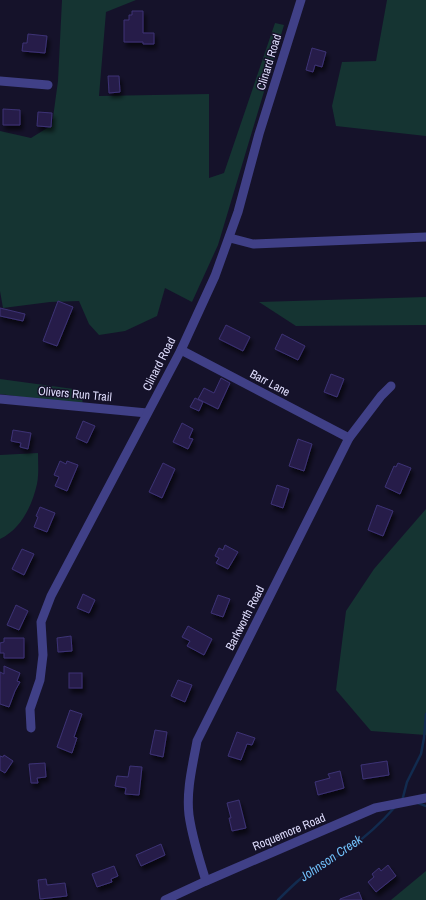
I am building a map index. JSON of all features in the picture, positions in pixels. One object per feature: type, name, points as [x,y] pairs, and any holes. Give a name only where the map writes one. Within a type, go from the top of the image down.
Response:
[{"type":"street","name":"Clinard Road","points":[[31,728],[30,709],[40,680],[43,655],[41,622],[51,596],[181,350],[215,276],[230,238],[266,112],[301,0]]},
{"type":"street","points":[[0,81],[48,85]]},
{"type":"street","points":[[230,238],[253,244],[426,237]]},
{"type":"street","name":"Barr Lane","points":[[181,350],[349,438]]},
{"type":"street","name":"Barkworth Road","points":[[206,881],[188,813],[190,784],[197,741],[349,438],[381,396],[391,386]]},
{"type":"street","name":"Olivers Run Trail","points":[[0,399],[147,413]]},
{"type":"street","name":"Roquemore Road","points":[[165,900],[375,808],[426,798]]},
{"type":"green space","points":[[62,0],[136,0],[106,12],[99,96],[209,94],[209,178],[224,173],[275,23],[284,25],[218,245],[192,302],[165,288],[157,316],[125,331],[99,335],[89,324],[79,301],[50,302],[3,308],[0,291],[0,131],[31,138],[52,125],[58,81]]},
{"type":"green space","points":[[387,0],[426,0],[426,136],[336,126],[332,106],[342,62],[376,61]]},
{"type":"green space","points":[[426,297],[426,325],[296,326],[259,302]]},
{"type":"green space","points":[[0,379],[81,390],[83,405],[0,394]]},
{"type":"green space","points":[[38,453],[37,484],[29,508],[20,523],[7,535],[0,539],[0,455]]},
{"type":"green space","points":[[426,509],[426,735],[371,731],[336,690],[346,611],[374,569]]},
{"type":"green space","points":[[426,871],[426,900],[391,900]]},
{"type":"building","points":[[132,11],[143,11],[143,33],[154,33],[154,44],[143,44],[143,42],[124,42],[124,20],[129,20],[129,15],[132,15]]},
{"type":"building","points":[[28,34],[47,36],[45,53],[22,51],[23,43],[27,43]]},
{"type":"building","points":[[312,48],[326,52],[322,67],[315,65],[313,72],[306,70]]},
{"type":"building","points":[[108,76],[119,76],[120,92],[109,93]]},
{"type":"building","points":[[3,109],[20,110],[20,125],[3,125]]},
{"type":"building","points":[[38,112],[52,113],[51,127],[37,126]]},
{"type":"building","points":[[58,301],[73,307],[57,346],[43,341]]},
{"type":"building","points":[[0,308],[25,314],[23,321],[0,316]]},
{"type":"building","points":[[226,325],[250,337],[243,351],[219,339]]},
{"type":"building","points":[[282,334],[305,346],[298,360],[275,349]]},
{"type":"building","points":[[331,374],[344,379],[337,397],[324,392]]},
{"type":"building","points":[[221,378],[230,383],[218,409],[198,399],[204,388],[214,393]]},
{"type":"building","points":[[195,398],[203,402],[199,411],[190,407]]},
{"type":"building","points":[[83,421],[95,426],[87,443],[76,438]]},
{"type":"building","points":[[182,423],[193,429],[189,438],[193,439],[188,449],[173,442]]},
{"type":"building","points":[[13,430],[31,433],[28,449],[20,447],[21,443],[11,441]]},
{"type":"building","points":[[298,439],[312,444],[304,471],[289,466]]},
{"type":"building","points":[[60,461],[66,464],[67,461],[78,465],[67,491],[55,486],[59,477],[54,475]]},
{"type":"building","points":[[163,463],[175,469],[162,498],[149,492]]},
{"type":"building","points":[[398,463],[411,468],[400,494],[385,487],[394,466],[396,467]]},
{"type":"building","points":[[277,485],[289,489],[283,508],[271,504]]},
{"type":"building","points":[[377,505],[393,511],[383,536],[368,530]]},
{"type":"building","points":[[40,507],[55,513],[47,532],[34,527],[38,517],[36,516]]},
{"type":"building","points":[[225,545],[238,552],[228,569],[216,563],[219,558],[215,556],[219,548],[223,550]]},
{"type":"building","points":[[22,549],[34,554],[24,575],[12,569]]},
{"type":"building","points":[[83,594],[95,600],[89,613],[77,608]]},
{"type":"building","points":[[218,595],[230,599],[223,617],[211,613]]},
{"type":"building","points":[[16,605],[28,611],[19,630],[7,625]]},
{"type":"building","points":[[188,626],[212,639],[204,655],[187,646],[190,641],[182,637]]},
{"type":"building","points":[[71,636],[72,651],[58,652],[57,638]]},
{"type":"building","points":[[4,638],[24,638],[24,658],[4,658],[4,653],[0,653],[0,643],[4,642]]},
{"type":"building","points":[[4,666],[20,673],[17,681],[20,682],[9,707],[0,704],[0,672],[4,674]]},
{"type":"building","points":[[69,673],[82,673],[82,688],[69,688]]},
{"type":"building","points":[[178,680],[192,685],[185,702],[171,696]]},
{"type":"building","points":[[70,710],[82,714],[74,737],[77,738],[72,753],[57,747]]},
{"type":"building","points":[[155,730],[167,732],[163,757],[150,754]]},
{"type":"building","points":[[237,732],[255,738],[252,745],[247,744],[241,760],[228,756]]},
{"type":"building","points":[[4,755],[13,761],[5,773],[0,770],[0,756],[3,757]]},
{"type":"building","points":[[387,761],[389,775],[363,779],[361,765]]},
{"type":"building","points":[[45,763],[46,777],[37,778],[38,783],[31,783],[29,764]]},
{"type":"building","points":[[130,766],[142,767],[139,795],[125,794],[126,788],[115,786],[117,776],[128,777]]},
{"type":"building","points":[[340,771],[344,788],[318,795],[315,782],[330,778],[328,774]]},
{"type":"building","points":[[239,800],[246,828],[232,831],[229,818],[231,818],[227,803]]},
{"type":"building","points":[[161,844],[165,855],[141,866],[136,855]]},
{"type":"building","points":[[388,865],[396,876],[376,892],[368,882],[374,877],[372,874],[379,868],[381,871]]},
{"type":"building","points":[[114,866],[118,876],[111,879],[112,882],[97,887],[92,874]]},
{"type":"building","points":[[46,879],[47,885],[65,883],[67,896],[40,899],[38,880]]},
{"type":"building","points":[[359,892],[362,900],[340,900],[340,899]]},
{"type":"waterway","points":[[402,801],[407,782],[421,754],[426,714]]},
{"type":"waterway","name":"Johnson Creek","points":[[418,803],[426,806]]},
{"type":"waterway","name":"Johnson Creek","points":[[278,900],[309,872],[345,852],[358,842],[378,825],[395,807]]}]
